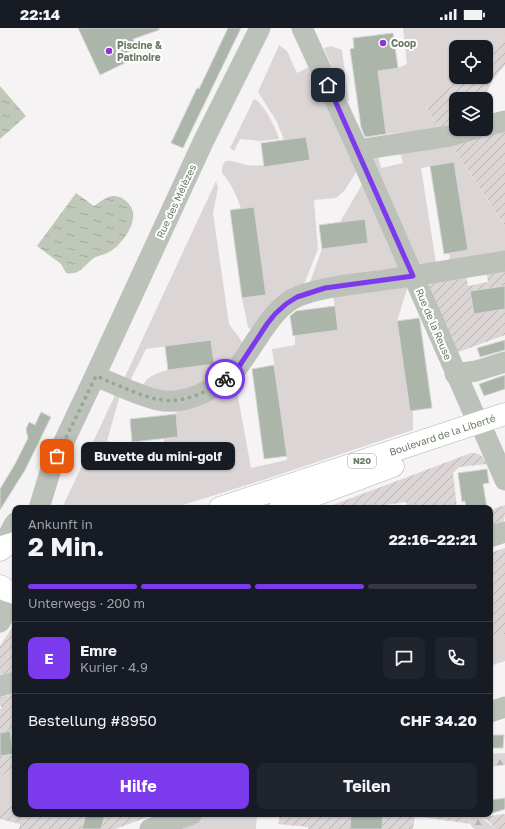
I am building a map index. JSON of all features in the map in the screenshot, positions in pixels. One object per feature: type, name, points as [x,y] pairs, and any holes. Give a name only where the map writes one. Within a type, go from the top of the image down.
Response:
[{"type":"main road","name":"Boulevard de la Liberté","points":[[288,505],[481,428],[505,414]]},
{"type":"main road","name":"Boulevard de la Liberté","points":[[230,505],[481,428],[505,425]]},
{"type":"street","name":"Rue des Mélèzes","points":[[40,505],[51,469],[96,376],[204,140],[260,28]]},
{"type":"street","name":"Rue de la Reuse","points":[[302,28],[358,150],[455,374],[505,480]]},
{"type":"street","points":[[493,124],[505,120]]},
{"type":"street","points":[[358,150],[450,136]]},
{"type":"street","points":[[96,376],[157,400],[181,400],[197,395],[229,377],[238,368],[275,314],[297,297],[325,288],[505,261]]},
{"type":"street","points":[[455,374],[476,371],[505,362]]},
{"type":"street","name":"Rue des Mélèzes","points":[[26,505],[51,469]]},
{"type":"street","points":[[7,547],[9,534],[12,529]]},
{"type":"street","points":[[493,536],[505,532]]},
{"type":"street","points":[[0,622],[10,602],[6,588]]},
{"type":"street","points":[[0,686],[12,683]]},
{"type":"street","points":[[493,711],[505,707]]},
{"type":"street","points":[[150,829],[184,817]]},
{"type":"green space","points":[[403,28],[505,28],[505,38],[493,48],[493,40],[449,40],[449,84],[452,84],[426,107],[439,129],[386,134],[378,71],[398,68],[407,64]]},
{"type":"green space","points":[[505,38],[505,65],[493,80],[493,48]]},
{"type":"green space","points":[[279,45],[287,51],[297,73],[309,67],[358,169],[345,190],[336,198],[314,200],[318,249],[303,287],[254,332],[248,327],[242,298],[266,295],[254,207],[241,209],[238,199],[222,173],[222,167],[226,161],[247,165],[263,165],[310,160],[306,137],[284,140],[277,122],[258,92]]},
{"type":"green space","points":[[331,46],[342,50],[349,102],[346,100],[324,48]]},
{"type":"green space","points":[[452,84],[491,84],[487,92],[449,92],[449,127],[439,129],[426,107]]},
{"type":"green space","points":[[254,99],[258,101],[273,123],[279,139],[260,141],[240,139],[234,151],[230,148]]},
{"type":"green space","points":[[505,130],[505,226],[451,144],[482,136],[493,136],[493,133]]},
{"type":"green space","points":[[451,144],[505,226],[505,254],[450,263],[449,253],[468,250],[454,162],[421,168],[436,263],[420,265],[372,158],[378,156],[381,168],[403,163],[400,152]]},
{"type":"green space","points":[[216,181],[218,188],[213,213],[229,324],[239,337],[243,346],[224,373],[182,394],[143,389],[145,382],[152,376],[161,372],[185,367],[214,364],[211,340],[146,349],[130,381],[122,383]]},
{"type":"green space","points":[[364,181],[399,268],[309,285],[322,249],[368,242],[365,219],[340,222]]},
{"type":"green space","points":[[505,269],[505,335],[456,353],[429,285],[432,281],[466,274],[468,286],[488,282],[486,270]]},
{"type":"green space","points":[[406,282],[407,289],[397,321],[410,411],[413,411],[413,430],[183,505],[63,505],[116,393],[120,395],[107,441],[133,451],[164,447],[164,439],[178,437],[176,414],[178,408],[233,381],[236,386],[251,468],[287,460],[272,349],[295,345],[295,335],[337,330],[333,293]]},
{"type":"green space","points":[[471,453],[481,456],[487,464],[459,467],[453,473],[457,505],[406,505],[406,502],[386,505],[333,505]]},
{"type":"green space","points":[[505,505],[505,516],[503,522],[493,529],[493,509]]},
{"type":"green space","points":[[505,548],[505,634],[493,637],[493,552]]},
{"type":"green space","points":[[12,628],[12,672],[0,675],[0,646]]},
{"type":"green space","points":[[505,634],[505,661],[493,665],[493,637]]},
{"type":"green space","points":[[12,695],[12,769],[0,777],[0,709],[2,708],[0,705],[0,697]]},
{"type":"green space","points":[[505,753],[505,765],[493,767],[493,754]]},
{"type":"green space","points":[[12,769],[12,805],[0,810],[0,777]]},
{"type":"green space","points":[[12,805],[12,817],[85,817],[82,829],[19,829],[20,824],[0,819],[0,810]]},
{"type":"green space","points":[[505,814],[505,829],[496,829],[487,820],[481,817],[493,817],[493,816]]},
{"type":"green space","points":[[104,817],[148,817],[115,829],[101,829]]},
{"type":"green space","points":[[204,817],[257,817],[256,829],[177,829],[176,827]]},
{"type":"green space","points":[[280,817],[415,817],[413,829],[308,829],[308,827],[278,824]]},
{"type":"green space","points":[[422,817],[464,817],[470,824]]},
{"type":"green space","points":[[464,817],[482,817],[496,829],[474,829]]},
{"type":"water","points":[[0,86],[26,116],[0,139]]},
{"type":"water","points":[[76,193],[94,206],[108,197],[117,196],[131,207],[133,217],[127,234],[117,246],[107,253],[94,258],[82,269],[71,274],[66,273],[61,264],[37,246]]},
{"type":"building","name":"Piscine & Patinoire","points":[[78,28],[159,28],[159,30],[133,39],[137,48],[123,54],[127,62],[100,75]]},
{"type":"building","points":[[228,28],[241,28],[183,148],[171,143],[197,88],[199,89]]},
{"type":"building","points":[[393,33],[398,68],[378,71],[386,134],[365,137],[361,127],[350,49],[354,48],[353,38]]},
{"type":"building","points":[[306,137],[310,160],[264,167],[261,143]]},
{"type":"building","points":[[454,162],[468,250],[444,254],[430,166]]},
{"type":"building","points":[[254,207],[266,295],[242,298],[230,210]]},
{"type":"building","points":[[365,219],[368,243],[322,249],[319,225]]},
{"type":"building","points":[[505,286],[505,309],[474,314],[470,291]]},
{"type":"building","points":[[335,306],[338,330],[293,336],[290,316],[296,311]]},
{"type":"building","points":[[419,318],[432,408],[410,411],[397,321]]},
{"type":"building","points":[[211,340],[214,364],[168,370],[165,346]]},
{"type":"building","points":[[505,340],[505,350],[480,357],[477,348]]},
{"type":"building","points":[[274,365],[287,456],[264,459],[252,369]]},
{"type":"building","points":[[505,375],[505,389],[484,396],[479,384]]},
{"type":"building","points":[[41,412],[51,417],[25,470],[0,510],[0,489],[28,438],[26,429],[29,422],[35,425]]},
{"type":"building","points":[[176,414],[178,437],[132,442],[130,419]]},
{"type":"building","points":[[487,469],[489,483],[483,484],[486,505],[466,505],[465,501],[462,502],[458,473]]},
{"type":"building","points":[[10,731],[12,754],[0,756],[0,733]]},
{"type":"building","points":[[493,735],[504,735],[503,748],[493,748]]},
{"type":"building","points":[[505,798],[505,809],[493,813],[493,800]]},
{"type":"building","points":[[85,817],[104,817],[101,829],[82,829]]},
{"type":"building","points":[[351,817],[383,817],[382,829],[350,829]]},
{"type":"way so far","points":[[57,456],[96,376],[157,400],[168,401],[181,400],[197,395],[207,391],[225,379]]},
{"type":"place","name":"Coop","points":[[383,43]]},
{"type":"place","name":"Piscine & Patinoire","points":[[109,51]]},
{"type":"place","name":"Buvette du mini-golf","points":[[57,456]]},
{"type":"route","points":[[225,379],[238,368],[275,314],[297,297],[325,288],[413,276],[328,85]]}]
